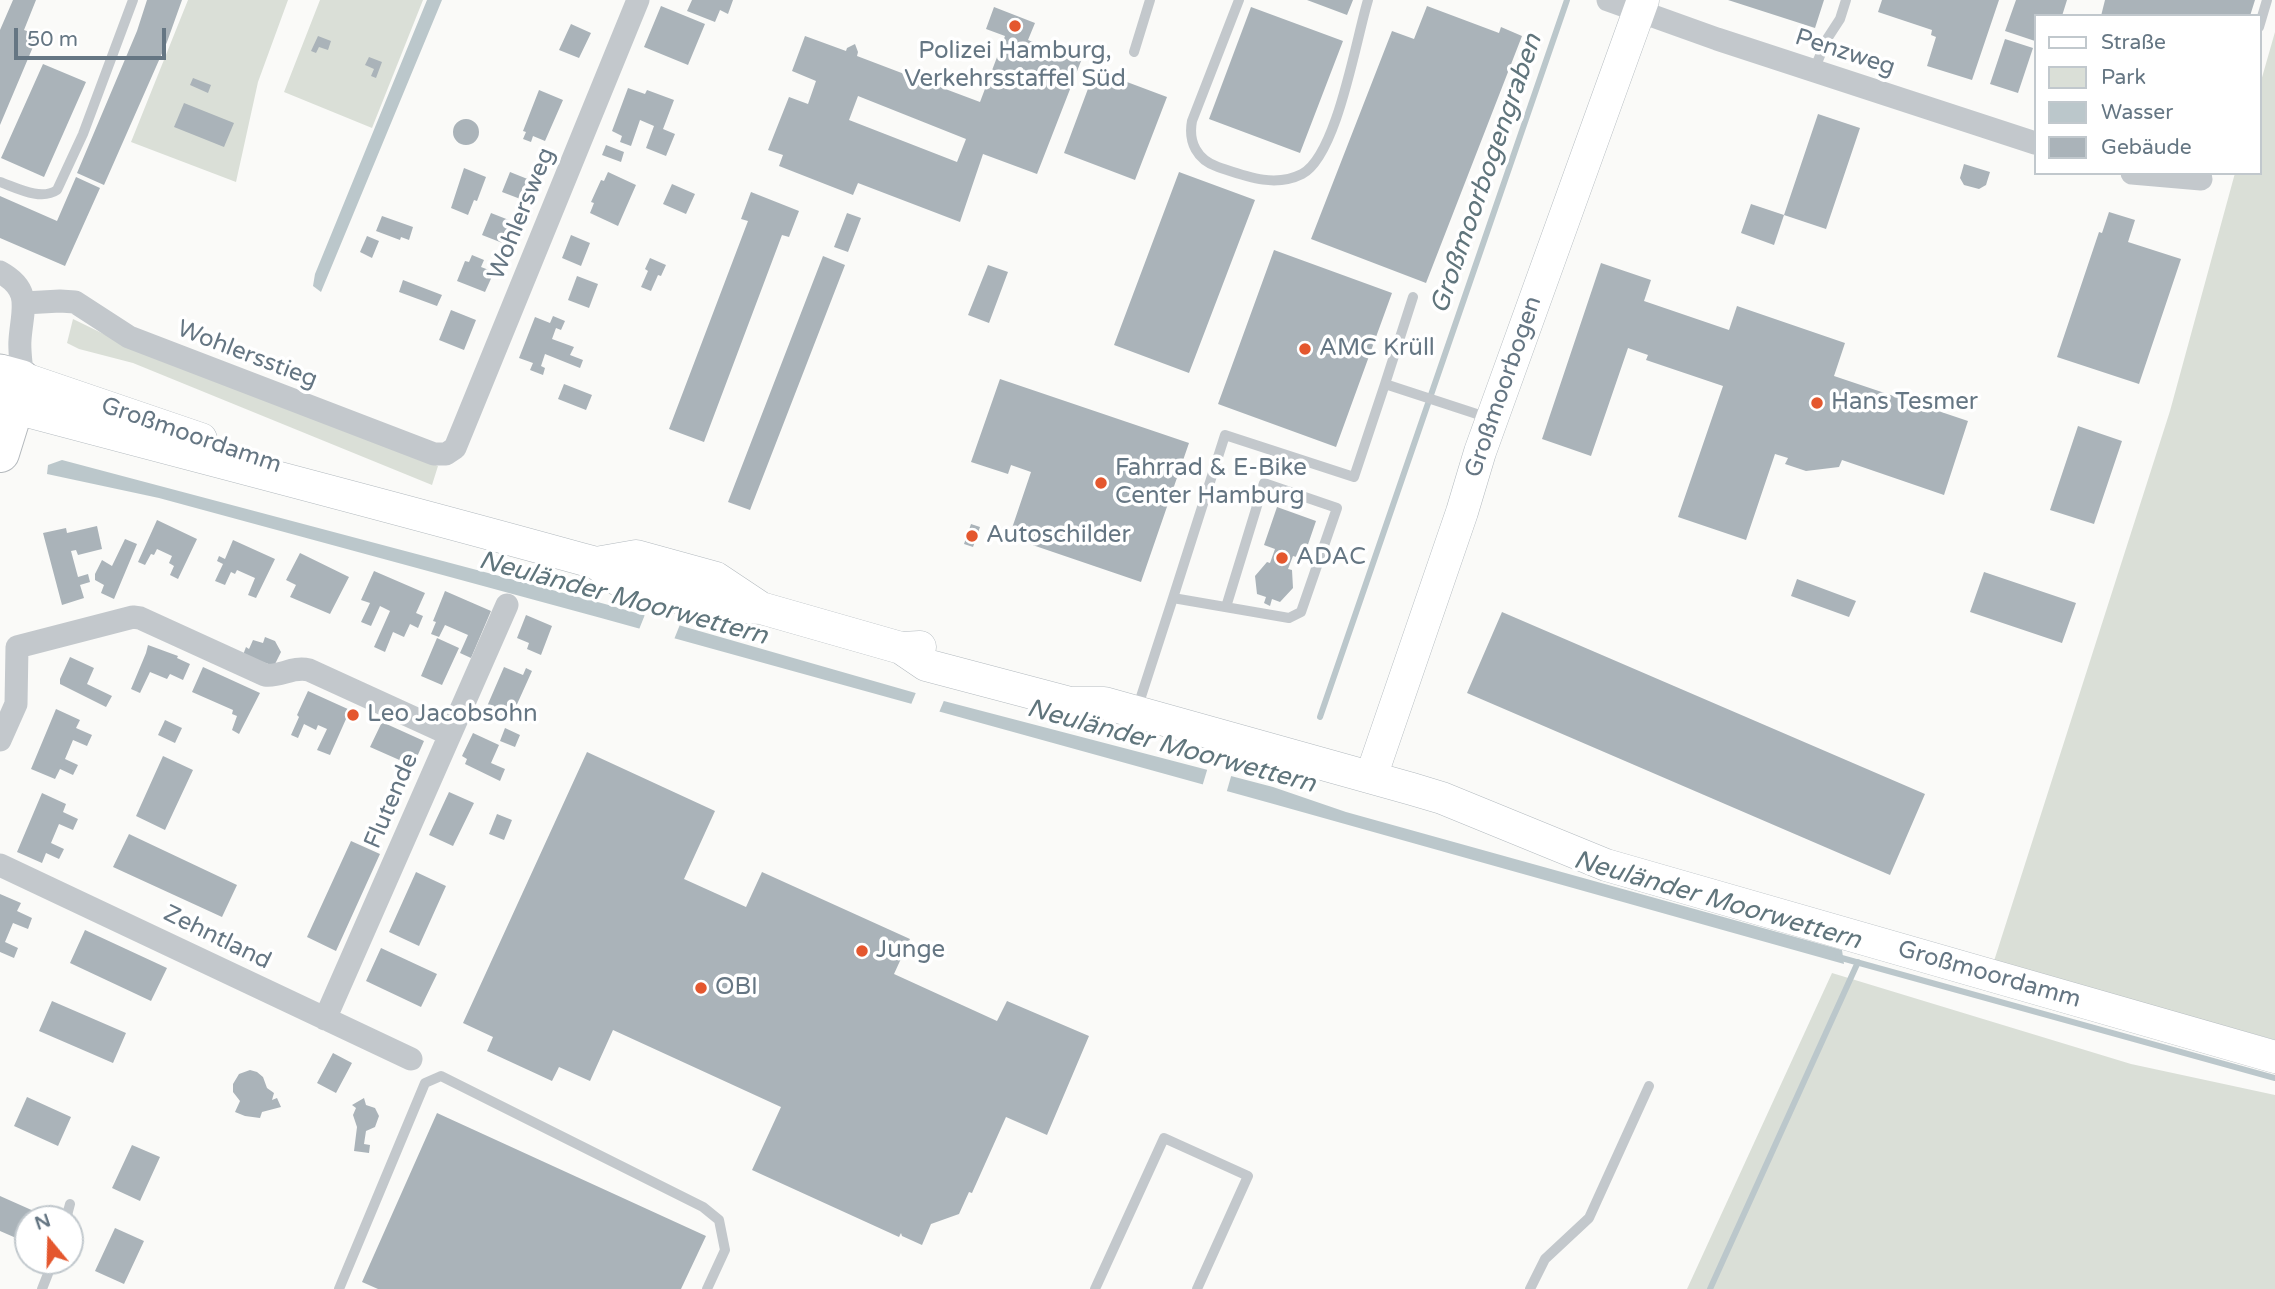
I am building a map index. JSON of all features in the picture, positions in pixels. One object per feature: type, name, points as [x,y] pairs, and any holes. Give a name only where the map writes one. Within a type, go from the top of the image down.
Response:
[{"type":"highway","points":[[0,453],[7,386]]},
{"type":"main road","name":"Großmoorbogen","points":[[1371,776],[1492,419],[1641,6]]},
{"type":"main road","name":"Großmoordamm","points":[[7,386],[145,444],[380,503],[596,563],[620,582],[707,607],[761,608],[901,648],[934,647],[1075,685],[1104,703]]},
{"type":"main road","name":"Großmoordamm","points":[[596,563],[636,556],[716,578],[761,608]]},
{"type":"main road","name":"Großmoordamm","points":[[901,648],[926,665],[1070,703],[1104,703],[1371,776],[1442,798],[1606,865],[2275,1057]]},
{"type":"main road","points":[[941,669],[971,657]]},
{"type":"street","name":"Wohlersweg","points":[[455,448],[639,0]]},
{"type":"street","name":"Penzweg","points":[[1608,0],[1641,6],[1814,70],[2034,143]]},
{"type":"street","points":[[2179,175],[2203,176]]},
{"type":"street","points":[[0,272],[13,280],[24,303],[20,341],[7,386]]},
{"type":"street","name":"Wohlersstieg","points":[[24,303],[60,300],[75,302],[129,337],[184,359],[434,454],[446,454],[455,448]]},
{"type":"street","name":"Flutende","points":[[325,1020],[507,604]]},
{"type":"street","points":[[0,740],[16,704],[17,647],[133,617],[265,675],[279,675],[294,668],[309,670],[449,734]]},
{"type":"street","name":"Zehntland","points":[[0,865],[411,1059]]},
{"type":"lane","points":[[0,182],[36,194],[51,194],[57,190],[83,134],[133,0]]},
{"type":"lane","points":[[1135,52],[1150,0]]},
{"type":"lane","points":[[1238,0],[1192,121],[1191,142],[1198,154],[1212,165],[1260,180],[1283,179],[1302,174],[1317,163],[1332,131],[1368,0]]},
{"type":"lane","points":[[1814,70],[1827,39],[1840,19],[1846,0]]},
{"type":"lane","points":[[2261,20],[2267,0]]},
{"type":"lane","points":[[1136,712],[1225,435],[1354,477],[1413,297]]},
{"type":"lane","points":[[1385,383],[1492,419]]},
{"type":"lane","points":[[1173,598],[1289,618],[1301,612],[1337,508],[1264,483],[1226,607]]},
{"type":"lane","points":[[339,1289],[425,1083],[441,1076],[704,1207],[719,1220],[725,1250],[707,1289]]},
{"type":"lane","points":[[1530,1289],[1545,1259],[1590,1218],[1649,1086]]},
{"type":"lane","points":[[1096,1289],[1164,1138],[1248,1176],[1197,1289]]},
{"type":"green space","points":[[188,0],[288,0],[258,82],[236,182],[131,142]]},
{"type":"green space","points":[[320,0],[423,0],[372,128],[284,92]]},
{"type":"green space","points":[[2275,32],[2275,1040],[1994,961],[2170,411],[2234,175],[2261,175],[2261,81]]},
{"type":"green space","points":[[73,319],[116,340],[438,466],[432,485],[133,363],[79,349],[67,343]]},
{"type":"green space","points":[[1832,973],[2131,1064],[2275,1095],[2275,1289],[1687,1289]]},
{"type":"water","points":[[427,0],[442,0],[321,292],[313,286],[315,274]]},
{"type":"water","points":[[62,460],[605,604],[940,700],[1273,787],[1346,812],[1842,950],[1844,964],[601,618],[159,498],[47,474],[48,465]]},
{"type":"pier","points":[[646,612],[681,622],[673,642],[638,632]]},
{"type":"pier","points":[[917,690],[945,698],[938,715],[910,707]]},
{"type":"pier","points":[[1208,767],[1232,773],[1226,794],[1202,787]]},
{"type":"building","points":[[13,0],[36,0],[24,30],[38,35],[0,125],[0,30]]},
{"type":"building","points":[[147,0],[182,0],[167,42],[104,185],[77,173],[137,31]]},
{"type":"building","points":[[692,0],[733,0],[728,14],[720,10],[715,22],[687,11]]},
{"type":"building","points":[[1307,0],[1353,0],[1347,15]]},
{"type":"building","points":[[1728,0],[1824,0],[1815,28]]},
{"type":"building","points":[[1882,0],[1999,0],[1972,80],[1927,66],[1936,37],[1931,35],[1932,30],[1878,12]]},
{"type":"building","points":[[2016,0],[2067,0],[2063,14],[2034,14],[2034,41],[2005,31]]},
{"type":"building","points":[[2105,0],[2255,0],[2251,14],[2102,14]]},
{"type":"building","points":[[661,6],[705,24],[688,65],[644,47]]},
{"type":"building","points":[[1427,6],[1499,33],[1501,27],[1522,36],[1426,283],[1311,239],[1392,31],[1414,39]]},
{"type":"building","points":[[994,7],[1035,23],[1028,40],[1081,61],[1037,174],[983,154],[960,222],[858,183],[853,195],[779,166],[783,155],[768,150],[789,97],[808,104],[816,81],[792,71],[805,36],[846,51],[855,44],[857,56],[928,83],[937,76],[940,87],[980,102],[1005,36],[986,29]],"holes":[[[858,96],[966,139],[957,162],[849,120]]]},
{"type":"building","points":[[1251,7],[1343,41],[1300,153],[1209,119]]},
{"type":"building","points":[[571,24],[591,33],[579,58],[559,50]]},
{"type":"building","points":[[318,36],[331,41],[328,50],[319,47],[316,53],[311,51]]},
{"type":"building","points":[[2005,39],[2033,48],[2018,93],[1990,84]]},
{"type":"building","points":[[369,57],[382,62],[376,78],[371,76],[374,69],[365,65]]},
{"type":"building","points":[[43,64],[86,82],[44,177],[1,158]]},
{"type":"building","points":[[1095,70],[1167,97],[1135,180],[1064,153]]},
{"type":"building","points":[[193,78],[211,85],[208,93],[190,85]]},
{"type":"building","points":[[628,88],[645,94],[647,90],[674,100],[663,129],[675,134],[666,156],[646,148],[654,126],[640,120],[631,146],[620,142],[622,136],[612,131]]},
{"type":"building","points":[[539,90],[563,100],[545,141],[533,136],[531,142],[523,139],[526,132],[523,131]]},
{"type":"building","points":[[184,103],[234,123],[224,147],[174,127]]},
{"type":"building","points":[[1818,114],[1860,128],[1826,229],[1784,215]]},
{"type":"building","points":[[466,119],[476,122],[479,132],[476,142],[466,145],[456,142],[453,132],[456,122]]},
{"type":"building","points":[[606,145],[624,152],[621,162],[602,155]]},
{"type":"building","points":[[1964,164],[1990,172],[1986,185],[1979,189],[1964,185],[1960,178]]},
{"type":"building","points":[[464,168],[486,177],[477,201],[474,200],[468,215],[451,208]]},
{"type":"building","points":[[510,172],[530,180],[523,200],[502,192]]},
{"type":"building","points":[[608,172],[636,185],[618,226],[590,213],[594,203],[591,202],[601,180],[604,181]]},
{"type":"building","points":[[1179,172],[1255,200],[1189,373],[1114,345]]},
{"type":"building","points":[[76,177],[100,188],[65,266],[0,238],[0,196],[57,221]]},
{"type":"building","points":[[672,184],[695,194],[686,214],[663,204]]},
{"type":"building","points":[[751,192],[799,211],[789,237],[782,235],[704,442],[669,429],[748,221],[741,219]]},
{"type":"building","points":[[1751,204],[1784,215],[1774,245],[1741,233]]},
{"type":"building","points":[[2109,212],[2135,220],[2128,242],[2181,259],[2139,384],[2057,357],[2099,232],[2102,233]]},
{"type":"building","points":[[491,213],[514,222],[505,244],[482,235]]},
{"type":"building","points":[[847,213],[861,218],[848,252],[834,247]]},
{"type":"building","points":[[382,216],[413,227],[409,240],[401,237],[400,240],[376,231]]},
{"type":"building","points":[[571,235],[590,243],[581,266],[562,258]]},
{"type":"building","points":[[367,236],[379,241],[372,258],[360,252]]},
{"type":"building","name":"AMC Krüll","points":[[1274,250],[1392,293],[1336,447],[1218,404]]},
{"type":"building","points":[[472,255],[484,260],[481,267],[494,272],[485,292],[457,281],[465,261],[469,262]]},
{"type":"building","points":[[823,256],[845,265],[750,510],[728,502]]},
{"type":"building","points":[[650,258],[666,265],[651,291],[641,287]]},
{"type":"building","name":"Hans Tesmer","points":[[1601,263],[1651,280],[1644,301],[1729,330],[1737,306],[1845,343],[1834,376],[1968,421],[1944,495],[1842,460],[1839,467],[1806,471],[1785,464],[1788,458],[1775,454],[1746,540],[1678,517],[1723,386],[1646,360],[1648,355],[1628,348],[1591,456],[1542,439]]},
{"type":"building","points":[[988,265],[1008,272],[989,323],[968,315]]},
{"type":"building","points":[[577,276],[598,284],[589,308],[568,300]]},
{"type":"building","points":[[403,280],[442,295],[437,306],[399,292]]},
{"type":"building","points":[[451,310],[476,320],[464,350],[439,340]]},
{"type":"building","points":[[553,316],[565,321],[561,330],[556,328],[552,339],[574,347],[570,355],[583,360],[580,368],[545,354],[541,366],[545,368],[543,375],[530,370],[533,363],[519,358],[535,317],[550,323]]},
{"type":"building","name":"Fahrrad & E-Bike Center Hamburg","points":[[1000,379],[1189,443],[1141,582],[1009,537],[1031,472],[1011,465],[1008,474],[971,462]]},
{"type":"building","points":[[564,384],[592,395],[586,410],[558,399]]},
{"type":"building","points":[[2078,426],[2122,441],[2094,524],[2050,510]]},
{"type":"building","name":"ADAC","points":[[1277,507],[1316,521],[1303,559],[1293,556],[1288,569],[1292,570],[1293,588],[1280,602],[1272,599],[1270,606],[1264,603],[1266,597],[1257,594],[1255,576],[1267,562],[1270,563],[1275,549],[1264,545]]},
{"type":"building","points":[[157,520],[197,539],[178,579],[170,575],[174,566],[169,563],[172,556],[157,549],[145,565],[138,562]]},
{"type":"building","name":"Autoschilder","points":[[971,524],[980,527],[973,547],[964,544]]},
{"type":"building","points":[[97,526],[102,549],[78,555],[76,550],[71,551],[78,577],[88,574],[90,582],[80,585],[84,598],[62,605],[43,533],[66,528],[67,533]]},
{"type":"building","points":[[125,539],[137,544],[114,599],[101,593],[104,585],[95,580],[95,574],[102,560],[112,566]]},
{"type":"building","points":[[233,540],[275,559],[256,598],[248,595],[255,578],[237,570],[235,574],[231,572],[225,585],[215,581],[223,564],[217,561],[219,556],[225,559]]},
{"type":"building","points":[[300,553],[349,577],[330,614],[290,597],[296,585],[286,580]]},
{"type":"building","points":[[374,571],[425,593],[416,613],[423,616],[418,628],[410,624],[404,637],[393,632],[385,652],[374,647],[390,611],[380,606],[371,626],[361,622],[370,603],[361,600]]},
{"type":"building","points":[[1984,572],[2076,603],[2062,643],[1970,612]]},
{"type":"building","points":[[1797,579],[1856,601],[1849,617],[1791,596]]},
{"type":"building","points":[[445,591],[491,611],[471,658],[460,653],[468,635],[445,625],[439,637],[431,634],[436,622],[433,621]]},
{"type":"building","points":[[1502,612],[1925,794],[1890,875],[1467,693]]},
{"type":"building","points":[[526,615],[552,626],[541,655],[527,649],[529,643],[517,638]]},
{"type":"building","points":[[265,637],[275,641],[281,652],[274,666],[243,655],[253,640],[263,643]]},
{"type":"building","points":[[437,638],[459,648],[442,685],[421,676]]},
{"type":"building","points":[[148,645],[178,656],[177,658],[190,664],[183,680],[170,674],[167,679],[150,672],[140,693],[131,689]]},
{"type":"building","points":[[70,657],[94,668],[87,684],[112,696],[106,707],[60,684]]},
{"type":"building","points":[[203,667],[260,693],[239,734],[232,730],[237,716],[232,714],[233,710],[192,692]]},
{"type":"building","points":[[504,667],[523,675],[526,668],[532,671],[509,722],[485,711]]},
{"type":"building","points":[[308,691],[350,710],[330,755],[317,750],[327,729],[318,725],[316,730],[304,724],[298,738],[291,735]]},
{"type":"building","points":[[56,709],[80,720],[76,728],[92,735],[87,746],[73,740],[65,759],[78,765],[73,775],[60,769],[55,779],[31,769]]},
{"type":"building","points":[[165,720],[182,728],[175,743],[158,735]]},
{"type":"building","points":[[382,722],[424,741],[413,766],[370,747]]},
{"type":"building","points":[[505,728],[520,735],[515,747],[500,741]]},
{"type":"building","points":[[473,733],[499,745],[491,763],[505,769],[500,781],[465,764],[467,759],[462,756]]},
{"type":"building","name":"OBI","points":[[587,752],[715,811],[684,879],[746,907],[762,872],[910,939],[894,974],[997,1021],[1007,1001],[1089,1036],[1047,1135],[1006,1117],[972,1193],[969,1192],[959,1214],[931,1224],[922,1245],[902,1236],[901,1233],[899,1237],[752,1170],[781,1107],[613,1030],[590,1081],[559,1067],[552,1081],[487,1051],[493,1037],[463,1023]]},
{"type":"building","points":[[163,756],[193,770],[165,830],[136,816]]},
{"type":"building","points":[[449,792],[474,803],[453,846],[429,835]]},
{"type":"building","points":[[42,793],[66,804],[63,812],[78,819],[73,830],[59,824],[51,843],[64,849],[59,859],[46,853],[42,863],[17,852]]},
{"type":"building","points":[[497,814],[512,820],[504,840],[489,834]]},
{"type":"building","points":[[129,834],[237,885],[222,917],[113,867]]},
{"type":"building","points":[[351,841],[380,854],[336,951],[307,937]]},
{"type":"building","points":[[416,872],[446,886],[419,946],[389,932]]},
{"type":"building","points":[[0,894],[21,903],[17,911],[32,918],[28,929],[13,923],[5,942],[18,948],[14,958],[0,952]]},
{"type":"building","points":[[85,930],[167,968],[151,1001],[70,963]]},
{"type":"building","points":[[381,948],[437,974],[421,1007],[366,981]]},
{"type":"building","points":[[52,1001],[126,1033],[113,1063],[39,1031]]},
{"type":"building","points":[[333,1053],[352,1063],[336,1093],[317,1083]]},
{"type":"building","points":[[250,1070],[263,1077],[267,1088],[274,1093],[272,1100],[277,1098],[281,1107],[262,1112],[260,1118],[235,1112],[240,1101],[233,1092],[233,1084],[239,1074]]},
{"type":"building","points":[[27,1097],[71,1117],[58,1146],[14,1126]]},
{"type":"building","points":[[364,1098],[366,1105],[375,1108],[379,1116],[375,1127],[366,1131],[364,1144],[370,1145],[369,1153],[354,1151],[357,1127],[353,1115],[356,1108],[352,1105]]},
{"type":"building","points":[[437,1113],[706,1236],[681,1289],[378,1289],[362,1282]]},
{"type":"building","points":[[132,1145],[160,1157],[140,1201],[112,1188]]},
{"type":"building","points":[[0,1196],[20,1205],[14,1205],[14,1237],[0,1231]]},
{"type":"building","points":[[115,1228],[144,1241],[124,1284],[95,1271]]},
{"type":"waterway","name":"Großmoorbogengraben","points":[[1320,717],[1567,0]]},
{"type":"waterway","name":"Neuländer Moorwettern","points":[[1838,957],[2275,1078]]},
{"type":"waterway","points":[[1710,1289],[1858,962]]},
{"type":"place","name":"Polizei Hamburg, Verkehrsstaffel Süd","points":[[1015,26]]},
{"type":"place","name":"AMC Krüll","points":[[1305,349]]},
{"type":"place","name":"Hans Tesmer","points":[[1817,403]]},
{"type":"place","name":"Fahrrad & E-Bike Center Hamburg","points":[[1101,483]]},
{"type":"place","name":"Autoschilder","points":[[972,536]]},
{"type":"place","name":"ADAC","points":[[1282,558]]},
{"type":"place","name":"Leo Jacobsohn","points":[[353,715]]},
{"type":"place","name":"Junge","points":[[862,951]]},
{"type":"place","name":"OBI","points":[[701,988]]}]
